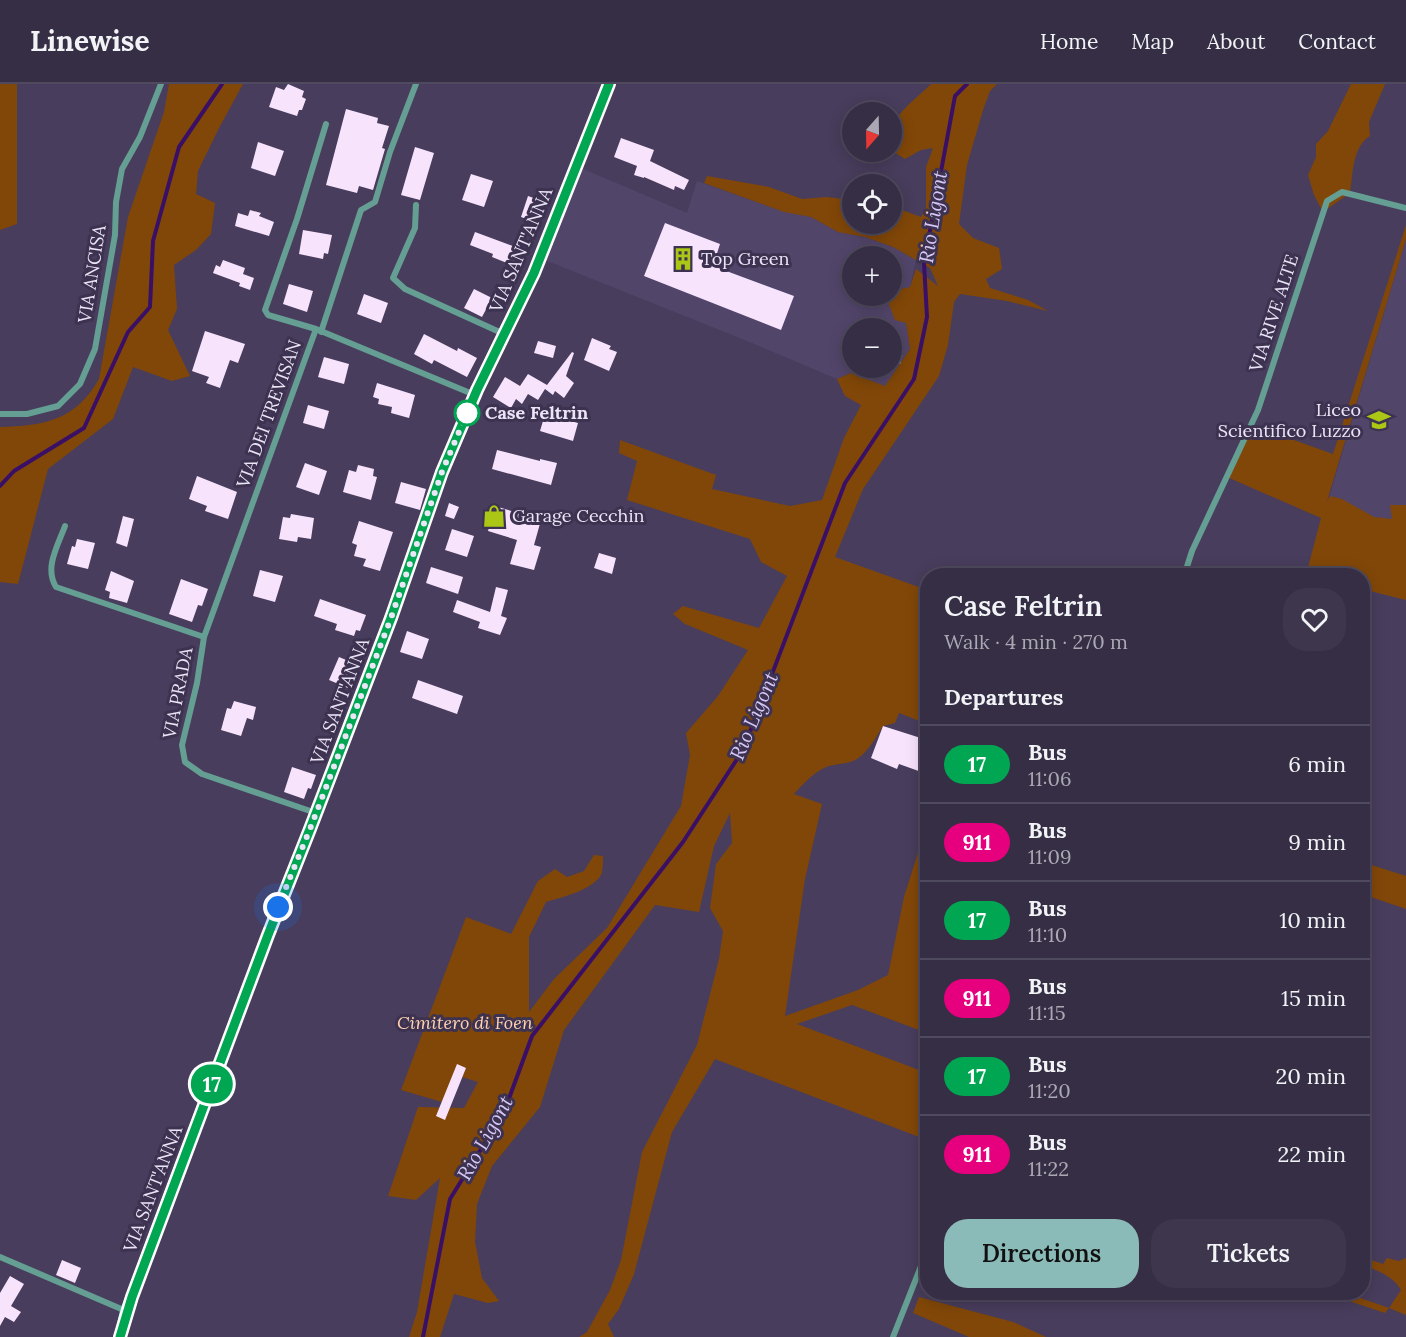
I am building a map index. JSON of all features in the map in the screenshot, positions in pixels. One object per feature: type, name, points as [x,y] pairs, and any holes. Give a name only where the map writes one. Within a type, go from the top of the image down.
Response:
[{"type":"main road","name":"VIA SANT'ANNA","points":[[120,1337],[126,1311],[278,907],[391,618],[442,472],[475,395],[534,273],[609,84]]},
{"type":"street","name":"VIA ANCISA","points":[[0,414],[27,414],[58,406],[80,384],[95,349],[115,235],[122,169],[140,137],[161,84]]},
{"type":"street","points":[[326,124],[297,219],[265,310],[268,315],[318,330],[361,210],[375,202],[390,152],[416,84]]},
{"type":"street","name":"VIA RIVE ALTE","points":[[1187,568],[1192,551],[1258,410],[1327,201],[1342,192],[1406,208]]},
{"type":"street","points":[[416,205],[415,228],[393,278],[405,289],[504,334]]},
{"type":"street","name":"VIA DEI TREVISAN","points":[[204,637],[318,330],[475,395]]},
{"type":"street","name":"VIA PRADA","points":[[65,526],[50,569],[52,581],[56,587],[204,637],[197,683],[182,745],[185,762],[202,774],[316,813]]},
{"type":"street","points":[[0,1257],[126,1311]]},
{"type":"street","points":[[893,1337],[920,1269]]},
{"type":"shaded area","points":[[576,166],[687,213],[697,181],[782,211],[811,217],[842,234],[865,237],[890,246],[842,246],[842,306],[902,306],[902,252],[916,260],[906,323],[910,349],[902,361],[902,318],[842,318],[842,377],[837,379],[540,258]]},
{"type":"shaded area","name":"Liceo Scientifico Luzzo","points":[[1406,239],[1406,600],[1370,591],[1370,568],[1308,568]]},
{"type":"shaded area","points":[[864,378],[891,378],[885,387]]},
{"type":"green space","points":[[0,84],[17,84],[17,224],[0,230]]},
{"type":"green space","points":[[169,84],[243,84],[198,171],[196,194],[215,203],[211,234],[196,250],[174,265],[177,309],[168,330],[190,376],[172,381],[133,367],[113,419],[48,469],[18,584],[0,582],[0,427],[31,425],[57,418],[80,404],[99,379],[128,217],[164,112]]},
{"type":"green space","name":"Cimitero di Foen","points":[[931,84],[997,84],[990,91],[967,165],[959,224],[973,238],[999,248],[1002,269],[986,279],[990,288],[1028,300],[1048,311],[1007,301],[960,294],[954,302],[948,345],[939,376],[863,489],[835,557],[920,587],[920,721],[899,713],[895,723],[883,726],[861,756],[849,762],[821,769],[794,794],[822,804],[805,879],[785,1016],[858,990],[888,975],[904,897],[920,846],[920,1030],[852,1005],[797,1024],[920,1070],[920,1137],[715,1059],[672,1132],[634,1274],[619,1309],[608,1324],[614,1337],[579,1337],[587,1332],[610,1290],[621,1260],[642,1152],[697,1045],[719,959],[723,931],[710,908],[716,864],[732,843],[730,813],[714,846],[699,912],[655,905],[564,1030],[540,1107],[492,1166],[477,1204],[475,1242],[482,1278],[499,1301],[488,1303],[454,1294],[440,1337],[409,1337],[417,1312],[440,1178],[416,1200],[388,1196],[418,1107],[464,1108],[478,1082],[462,1077],[442,1102],[401,1090],[466,917],[511,934],[538,881],[555,869],[567,877],[584,871],[594,855],[603,856],[602,873],[596,881],[576,893],[546,902],[529,937],[529,1012],[554,979],[607,928],[681,806],[690,755],[686,733],[718,696],[748,650],[685,624],[673,614],[683,606],[759,628],[787,576],[761,562],[750,539],[627,500],[637,461],[619,453],[620,440],[716,475],[712,489],[790,506],[822,500],[844,438],[861,405],[845,396],[837,379],[842,377],[864,378],[885,386],[890,378],[902,378],[902,361],[910,349],[906,323],[902,322],[902,318],[894,318],[890,306],[902,306],[902,289],[910,287],[916,269],[938,286],[930,268],[902,252],[902,246],[890,246],[849,234],[902,234],[902,210],[921,217],[926,207],[926,167],[933,148],[921,150],[905,159],[902,157],[902,112]]},
{"type":"green space","points":[[1351,84],[1385,84],[1369,122],[1370,136],[1364,141],[1357,154],[1350,193],[1323,212],[1314,195],[1308,175],[1316,157],[1316,144],[1328,131]]},
{"type":"green space","points":[[707,176],[769,187],[802,199],[827,197],[842,199],[842,233],[811,217],[784,212],[704,183]]},
{"type":"green space","points":[[1406,225],[1406,239],[1327,501],[1330,496],[1342,499],[1374,517],[1392,519],[1390,505],[1406,505],[1406,600],[1370,591],[1370,568],[1308,568],[1321,518],[1227,477],[1252,425],[1333,454]]},
{"type":"green space","points":[[1370,865],[1406,876],[1406,909],[1370,897]]},
{"type":"green space","points":[[1387,1258],[1399,1261],[1406,1258],[1406,1315],[1389,1308],[1401,1290],[1398,1285],[1370,1268],[1370,1260],[1383,1264]]},
{"type":"green space","points":[[919,1297],[920,1300],[930,1300],[1013,1322],[1046,1337],[969,1337],[913,1313]]},
{"type":"green space","points":[[1346,1300],[1366,1300],[1389,1308],[1385,1313]]},
{"type":"building","points":[[288,84],[304,91],[302,97],[306,99],[297,116],[269,107],[276,87],[284,90]]},
{"type":"building","points":[[346,109],[378,118],[377,123],[389,126],[373,190],[359,186],[357,193],[326,185]]},
{"type":"building","points":[[621,138],[654,150],[650,161],[689,180],[684,190],[675,186],[674,190],[634,175],[637,166],[614,157]]},
{"type":"building","points":[[258,142],[284,151],[275,176],[251,168]]},
{"type":"building","points":[[415,147],[434,153],[420,200],[401,195]]},
{"type":"building","points":[[471,174],[493,181],[484,207],[462,200]]},
{"type":"building","points":[[528,196],[545,202],[538,223],[521,217]]},
{"type":"building","points":[[250,210],[261,213],[259,216],[274,222],[269,236],[235,226],[238,213],[248,216]]},
{"type":"building","points":[[665,223],[720,244],[713,266],[794,296],[781,330],[644,276]]},
{"type":"building","points":[[303,230],[332,235],[328,254],[324,253],[323,259],[299,254]]},
{"type":"building","points":[[475,232],[521,249],[514,266],[470,245]]},
{"type":"building","points":[[223,260],[245,268],[243,274],[254,278],[250,290],[239,286],[240,283],[213,273],[216,265],[220,267]]},
{"type":"building","points":[[289,284],[313,291],[307,312],[283,304]]},
{"type":"building","points":[[474,289],[492,298],[482,317],[464,308]]},
{"type":"building","points":[[364,294],[388,303],[381,323],[357,314]]},
{"type":"building","points":[[205,331],[245,344],[238,363],[230,360],[220,388],[206,383],[209,377],[192,371]]},
{"type":"building","points":[[424,334],[457,351],[458,348],[477,358],[467,377],[434,360],[432,364],[414,354]]},
{"type":"building","points":[[592,338],[611,346],[609,349],[617,352],[609,371],[584,360]]},
{"type":"building","points":[[538,341],[556,346],[553,358],[534,353]]},
{"type":"building","points":[[572,352],[574,353],[566,376],[574,383],[564,398],[555,391],[553,395],[545,389],[538,400],[528,394],[522,404],[516,399],[511,408],[493,397],[505,377],[520,386],[528,374],[547,385]]},
{"type":"building","points":[[324,357],[349,364],[344,384],[318,377]]},
{"type":"building","points":[[377,383],[415,395],[409,418],[391,413],[392,407],[378,404],[379,399],[373,397]]},
{"type":"building","points":[[308,405],[329,411],[324,429],[303,423]]},
{"type":"building","points":[[545,414],[578,423],[573,441],[540,431]]},
{"type":"building","points":[[497,450],[557,463],[551,485],[492,469]]},
{"type":"building","points":[[305,463],[327,471],[319,495],[296,487]]},
{"type":"building","points":[[358,465],[374,469],[373,476],[377,477],[371,500],[343,492],[349,470],[356,472]]},
{"type":"building","points":[[197,476],[237,492],[228,519],[205,511],[207,506],[189,499]]},
{"type":"building","points":[[401,482],[426,489],[420,510],[395,503]]},
{"type":"building","points":[[449,503],[459,507],[454,519],[445,516]]},
{"type":"building","points":[[495,506],[541,520],[534,545],[541,547],[534,570],[510,564],[517,540],[488,531]]},
{"type":"building","points":[[291,514],[314,518],[311,539],[298,537],[297,542],[279,539],[283,517],[290,518]]},
{"type":"building","points":[[123,516],[134,519],[127,547],[116,543]]},
{"type":"building","points":[[359,521],[393,532],[380,571],[363,566],[366,559],[354,556],[357,545],[352,543]]},
{"type":"building","points":[[452,529],[474,536],[467,557],[445,550]]},
{"type":"building","points":[[77,539],[95,543],[88,569],[67,564],[72,546],[75,547]]},
{"type":"building","points":[[599,553],[616,558],[612,574],[594,568]]},
{"type":"building","points":[[431,567],[463,577],[458,594],[426,583]]},
{"type":"building","points":[[260,570],[283,576],[275,602],[253,596]]},
{"type":"building","points":[[111,571],[134,581],[127,603],[109,598],[110,592],[105,590]]},
{"type":"building","points":[[181,579],[208,589],[202,606],[198,605],[192,622],[169,614]]},
{"type":"building","points":[[496,587],[508,590],[501,616],[507,618],[500,635],[478,628],[480,622],[453,612],[457,600],[490,612]]},
{"type":"building","points":[[320,599],[366,615],[360,631],[356,630],[354,636],[335,630],[337,624],[314,616]]},
{"type":"building","points":[[407,631],[429,639],[422,659],[400,652]]},
{"type":"building","points":[[339,657],[358,665],[348,688],[329,680]]},
{"type":"building","points":[[418,680],[463,696],[457,714],[412,698]]},
{"type":"building","points":[[234,701],[256,707],[253,720],[247,718],[241,736],[221,730],[227,708],[231,709]]},
{"type":"building","points":[[883,726],[920,738],[920,772],[899,764],[897,769],[871,758]]},
{"type":"building","points":[[292,767],[316,775],[304,799],[284,792]]},
{"type":"building","points":[[457,1064],[466,1068],[445,1120],[436,1116]]},
{"type":"building","points":[[62,1260],[81,1268],[75,1283],[56,1275]]},
{"type":"building","points":[[10,1276],[24,1284],[11,1306],[21,1312],[14,1322],[5,1317],[0,1326],[0,1293]]},
{"type":"waterway","points":[[0,486],[14,471],[84,428],[128,332],[150,307],[153,241],[179,147],[222,84]]},
{"type":"waterway","name":"Rio Ligont","points":[[423,1337],[450,1199],[504,1112],[532,1036],[683,842],[743,750],[845,483],[914,379],[927,317],[924,263],[955,96],[967,84]]},
{"type":"bus line","name":"17","points":[[120,1337],[126,1311],[278,907],[391,618],[442,472],[477,390],[534,273],[609,84]]},
{"type":"place","name":"Top Green","points":[[683,259]]},
{"type":"place","name":"Case Feltrin","points":[[467,413]]},
{"type":"place","name":"Liceo Scientifico Luzzo","points":[[1379,420]]},
{"type":"place","name":"Garage Cecchin","points":[[494,516]]},
{"type":"route","points":[[278,907],[391,618],[442,472],[467,413]]}]
